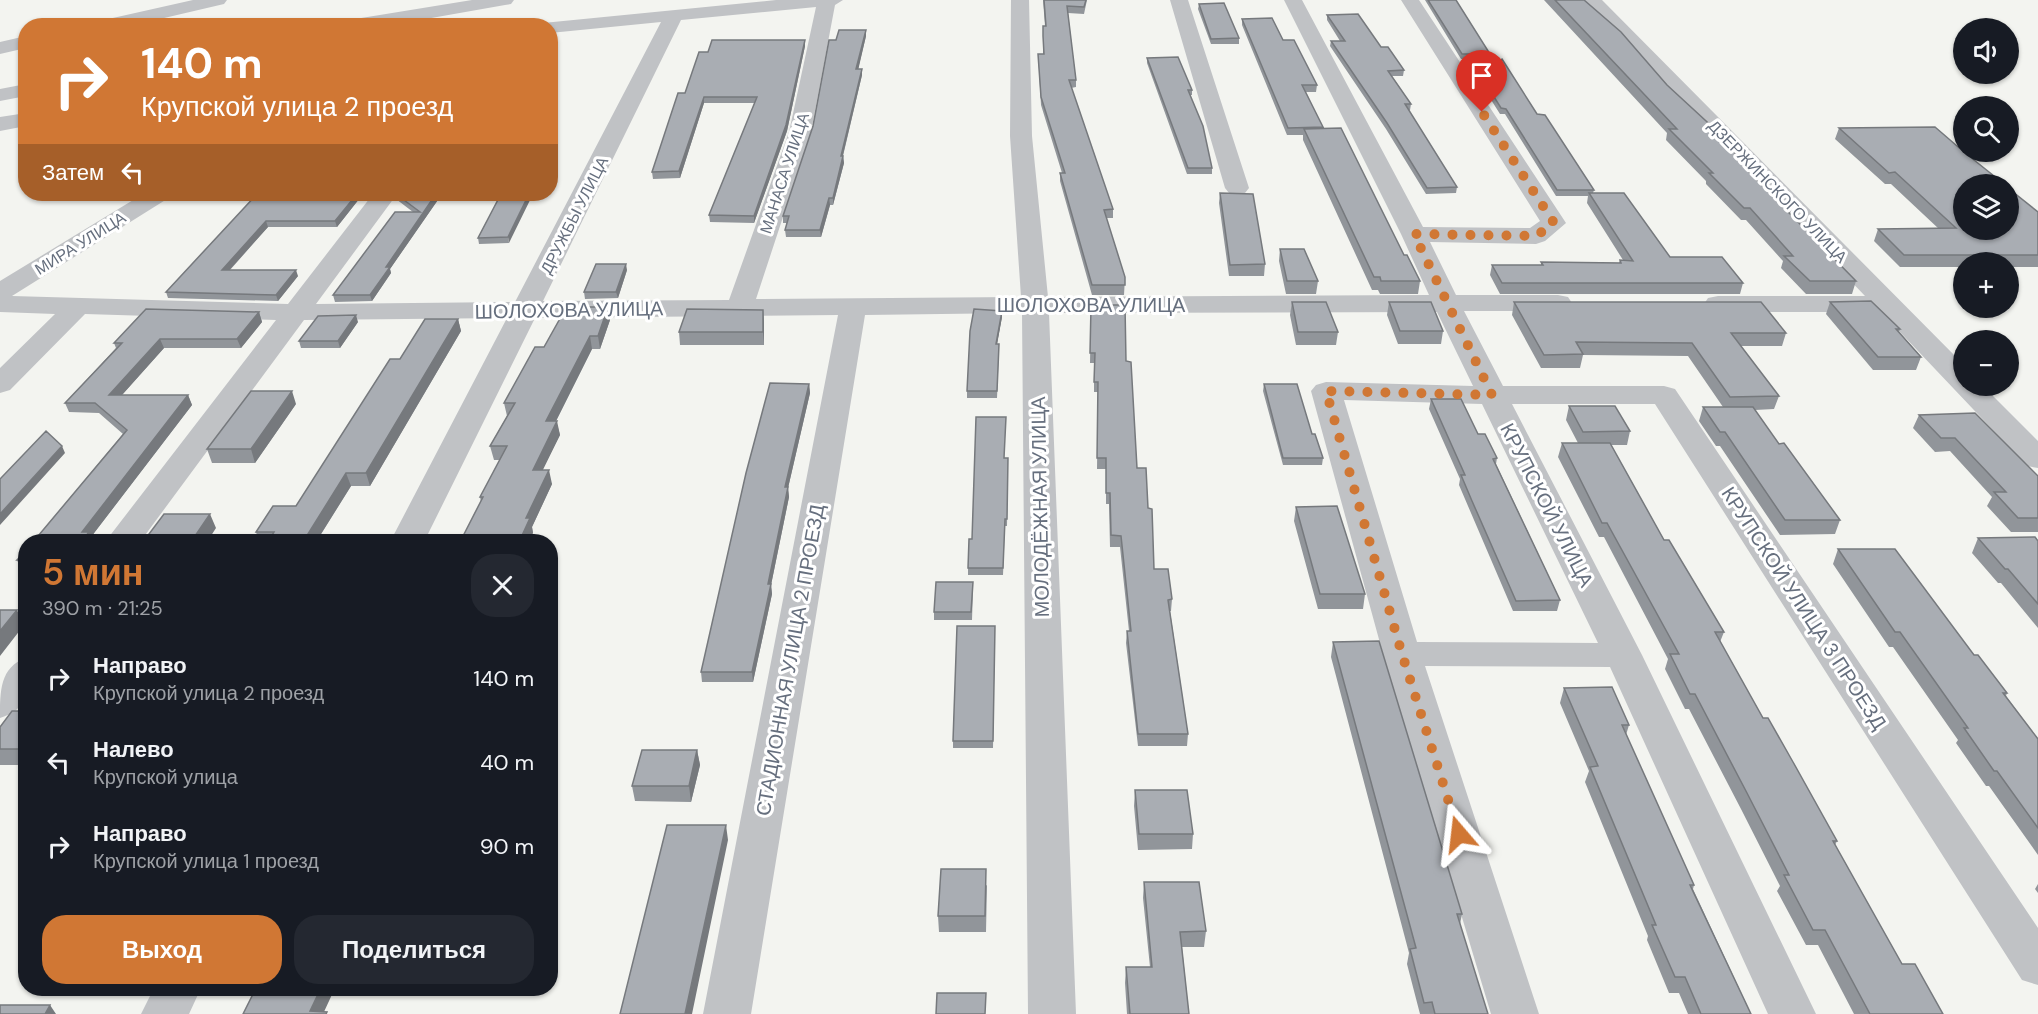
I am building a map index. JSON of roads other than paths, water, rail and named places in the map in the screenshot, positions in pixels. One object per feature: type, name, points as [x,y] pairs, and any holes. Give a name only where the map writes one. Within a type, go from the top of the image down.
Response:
[{"type":"street","points":[[138,18],[218,0]]},
{"type":"street","points":[[397,18],[505,0]]},
{"type":"street","points":[[558,26],[834,0]]},
{"type":"street","name":"МОЛОДЁЖНАЯ УЛИЦА","points":[[1020,0],[1021,136],[1035,305],[1052,1014]]},
{"type":"street","points":[[1179,0],[1237,188]]},
{"type":"street","name":"КРУПСКОЙ УЛИЦА","points":[[1293,0],[1414,234],[1446,303],[1623,655],[1792,1014]]},
{"type":"street","points":[[1410,0],[1554,223],[1536,236],[1414,234]]},
{"type":"street","name":"ДЗЕРЖИНСКОГО УЛИЦА","points":[[1592,0],[1953,371]]},
{"type":"street","name":"МАНАСА УЛИЦА","points":[[740,308],[800,132],[827,1]]},
{"type":"street","name":"ДРУЖБЫ УЛИЦА","points":[[411,534],[674,16]]},
{"type":"street","points":[[0,48],[18,44]]},
{"type":"street","points":[[0,96],[18,92]]},
{"type":"street","points":[[0,124],[18,120]]},
{"type":"street","name":"МИРА УЛИЦА","points":[[0,292],[148,201]]},
{"type":"street","points":[[128,534],[380,201]]},
{"type":"street","name":"ШОЛОХОВА УЛИЦА","points":[[0,304],[294,312],[1035,305],[1577,303]]},
{"type":"street","points":[[1697,304],[1888,304]]},
{"type":"street","points":[[0,384],[77,307]]},
{"type":"street","name":"СТАДИОННАЯ УЛИЦА 2 ПРОЕЗД","points":[[727,1014],[853,307]]},
{"type":"street","points":[[1492,395],[1326,391],[1402,654],[1515,1014]]},
{"type":"street","name":"КРУПСКОЙ УЛИЦА 3 ПРОЕЗД","points":[[1492,395],[1664,395],[2038,966]]},
{"type":"street","points":[[1977,396],[2038,459]]},
{"type":"street","points":[[1402,654],[1623,655]]},
{"type":"street","points":[[0,705],[18,681]]},
{"type":"street","points":[[165,1014],[174,996]]}]
